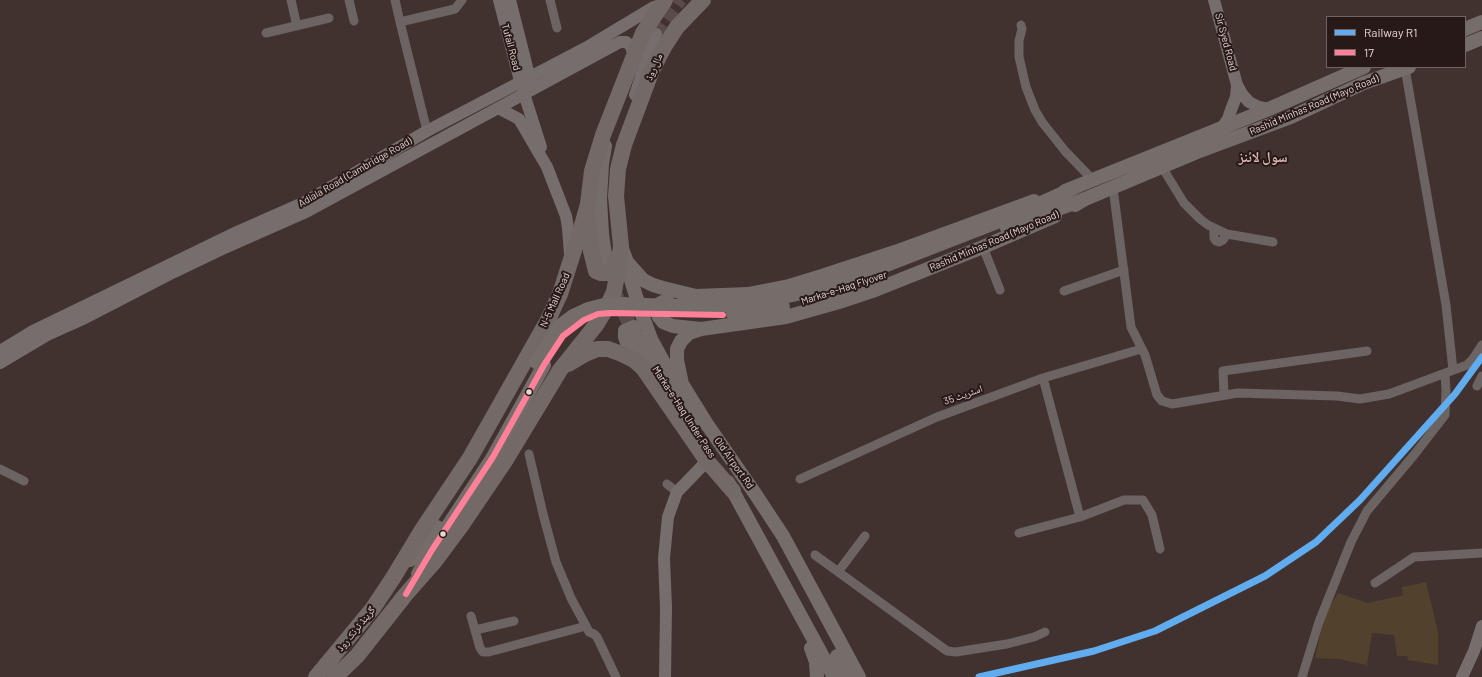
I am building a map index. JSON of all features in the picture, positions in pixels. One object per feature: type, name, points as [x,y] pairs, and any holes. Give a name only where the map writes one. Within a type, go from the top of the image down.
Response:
[{"type":"highway","name":"مال روڈ","points":[[621,246],[616,196],[618,169],[624,145],[652,70],[664,47],[678,27],[703,0]]},
{"type":"highway","name":"N-5 Mall Road","points":[[393,578],[422,530],[470,458],[548,320],[560,294],[570,266],[588,204],[592,171],[603,135],[643,33],[663,2]]},
{"type":"highway","points":[[588,204],[591,251],[596,271],[606,274],[613,270],[621,246]]},
{"type":"highway","name":"گرینڈ ٹرنک روڈ","points":[[336,677],[357,656],[406,594],[435,561],[461,526],[505,461],[560,370],[596,325],[614,292],[621,246]]},
{"type":"highway","points":[[560,370],[585,354],[597,349],[622,354],[634,360],[643,368],[707,460],[733,491]]},
{"type":"highway","name":"گرینڈ ٹرنک روڈ","points":[[316,677],[373,608],[393,578]]},
{"type":"main road","name":"Tufail Road","points":[[499,0],[525,79]]},
{"type":"main road","name":"Tufail Road","points":[[510,0],[528,93],[547,167]]},
{"type":"main road","name":"Sir Syed Road","points":[[1214,0],[1237,85],[1249,102],[1269,110]]},
{"type":"main road","name":"Adiala Road (Cambridge Road)","points":[[0,351],[31,332],[135,281],[237,232],[305,202],[427,131],[589,46],[663,2]]},
{"type":"main road","points":[[1466,29],[1482,22]]},
{"type":"main road","points":[[624,145],[632,105],[656,34]]},
{"type":"main road","points":[[1466,45],[1482,38]]},
{"type":"main road","name":"Adiala Road (Cambridge Road)","points":[[0,362],[47,335],[85,318],[174,272],[306,212],[620,42],[626,42],[630,45],[633,52],[633,58]]},
{"type":"main road","name":"Rashid Minhas Road (Mayo Road)","points":[[621,246],[627,262],[643,280],[663,288],[696,296],[748,294],[789,286],[873,260],[1008,209],[1076,187],[1115,170],[1269,110],[1362,68]]},
{"type":"main road","name":"Rashid Minhas Road (Mayo Road)","points":[[708,426],[682,384],[677,360],[677,349],[681,341],[689,334],[701,329],[758,322],[809,311],[875,290],[983,247],[1055,216],[1085,199],[1225,141],[1291,117],[1364,83],[1407,68]]},
{"type":"main road","name":"Sir Syed Road","points":[[1221,129],[1228,119],[1236,97],[1237,85]]},
{"type":"main road","points":[[498,108],[519,119],[547,167],[566,216],[570,246],[570,266]]},
{"type":"main road","points":[[607,269],[602,234],[600,199],[602,164],[609,119]]},
{"type":"main road","name":"Marka-e-Haq Flyover","points":[[406,594],[432,550],[493,458],[561,325],[573,316],[588,309],[604,305],[735,305],[774,300],[851,278],[884,266],[1010,217],[1076,187]]},
{"type":"main road","name":"Marka-e-Haq Flyover","points":[[393,578],[431,535],[459,495],[540,364],[562,336],[584,320],[598,314],[625,312],[678,315],[736,314],[759,312],[804,302],[862,284],[1085,199]]},
{"type":"main road","name":"Old Airport Rd","points":[[621,246],[630,280],[651,338],[674,381],[708,426],[756,495],[786,542],[859,677]]},
{"type":"main road","points":[[696,296],[674,298],[663,301],[659,304],[657,310],[659,317],[663,322],[673,326],[701,329]]},
{"type":"main road","points":[[643,368],[628,345],[625,331],[632,327],[638,328],[651,338]]},
{"type":"main road","name":"Marka-e-Haq Under Pass","points":[[634,334],[733,491]]},
{"type":"main road","points":[[665,677],[666,608],[664,558],[668,517],[677,492],[707,460]]},
{"type":"main road","name":"Old Airport Rd","points":[[733,491],[833,676]]},
{"type":"main road","points":[[756,495],[780,546],[836,652],[847,677]]},
{"type":"main road","points":[[792,598],[816,662],[817,677]]},
{"type":"main road","points":[[1462,677],[1474,651],[1482,626]]},
{"type":"main road","points":[[850,659],[856,677]]},
{"type":"street","points":[[291,0],[297,26]]},
{"type":"street","points":[[349,0],[354,21]]},
{"type":"street","points":[[394,0],[427,131]]},
{"type":"street","points":[[400,22],[455,8],[462,0]]},
{"type":"street","points":[[550,0],[557,28]]},
{"type":"street","points":[[266,34],[329,18]]},
{"type":"street","points":[[1021,25],[1022,29],[1019,41],[1019,57],[1026,87],[1035,110],[1042,122],[1065,151],[1094,180]]},
{"type":"street","points":[[1302,677],[1319,622],[1351,542],[1368,511],[1445,415],[1446,390],[1449,372],[1446,305],[1407,68]]},
{"type":"street","points":[[1162,167],[1184,203],[1200,219],[1214,228],[1214,238],[1216,241],[1219,242],[1223,240],[1227,234],[1273,242]]},
{"type":"street","points":[[1113,188],[1131,327],[1145,355],[1157,395],[1162,402],[1172,404],[1238,393],[1337,396],[1360,399],[1389,394],[1467,365],[1482,345]]},
{"type":"street","points":[[983,247],[1000,290]]},
{"type":"street","points":[[1064,291],[1124,270]]},
{"type":"street","name":"اسٹریٹ 35","points":[[800,479],[938,417],[1043,378],[1141,349]]},
{"type":"street","points":[[1224,395],[1223,371],[1367,351]]},
{"type":"street","points":[[1477,386],[1482,376]]},
{"type":"street","points":[[1043,378],[1080,516]]},
{"type":"street","points":[[529,454],[556,562],[589,632],[597,637],[616,677]]},
{"type":"street","points":[[0,470],[24,481]]},
{"type":"street","points":[[667,484],[677,492]]},
{"type":"street","points":[[1019,533],[1080,516],[1124,500],[1143,500],[1152,515],[1160,549]]},
{"type":"street","points":[[838,572],[864,536]]},
{"type":"street","points":[[1375,583],[1414,557],[1482,553]]},
{"type":"street","points":[[815,555],[947,651],[956,652],[1007,644],[1034,637],[1045,632]]},
{"type":"street","points":[[471,616],[480,648],[483,652],[489,652],[586,626]]},
{"type":"street","points":[[475,630],[514,621]]},
{"type":"shaded area","points":[[1426,582],[1438,632],[1438,665],[1408,660],[1407,656],[1397,656],[1394,635],[1372,633],[1367,665],[1339,659],[1315,658],[1324,617],[1338,593],[1368,603],[1403,595],[1402,587]]},
{"type":"tunnel","points":[[656,34],[681,0]]},
{"type":"tunnel","points":[[615,293],[634,334]]},
{"type":"rail line","name":"R1","points":[[979,677],[1094,651],[1155,631],[1265,576],[1316,542],[1360,500],[1455,394],[1482,357]]},
{"type":"transit line","name":"17","points":[[406,594],[432,550],[493,457],[544,365],[563,336],[584,320],[598,314],[723,315]]},
{"type":"district","name":"سول لائنز","points":[[1263,157]]}]
